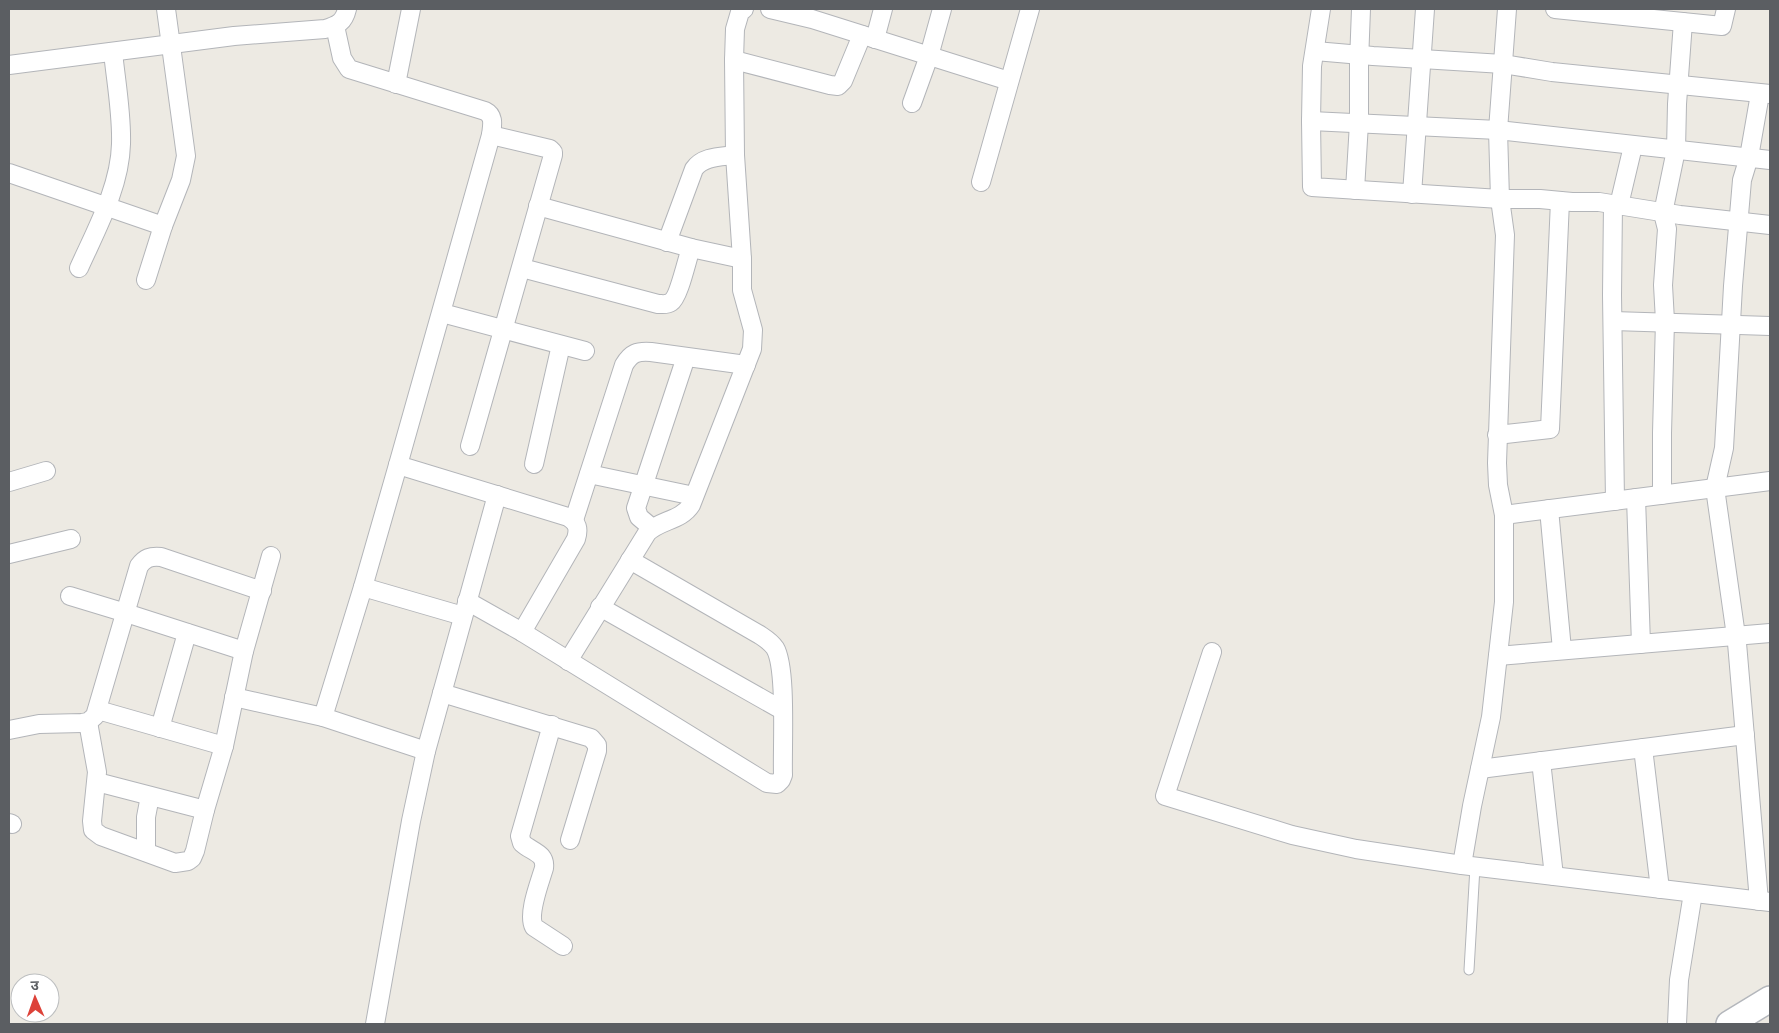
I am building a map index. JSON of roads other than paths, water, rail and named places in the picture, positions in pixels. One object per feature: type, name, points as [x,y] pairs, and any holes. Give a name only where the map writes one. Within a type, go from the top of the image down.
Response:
[{"type":"street","points":[[146,280],[163,226],[181,180],[186,156],[166,9]]},
{"type":"street","points":[[9,65],[234,36],[325,29],[335,26],[342,21],[347,9]]},
{"type":"street","points":[[396,84],[411,9]]},
{"type":"street","points":[[568,661],[600,607],[652,528],[686,512],[746,365],[754,339],[742,290],[742,259],[735,155],[735,29],[740,12],[744,9]]},
{"type":"street","points":[[770,9],[813,14],[869,37],[1009,81]]},
{"type":"street","points":[[734,60],[838,86],[843,81],[869,37],[883,9]]},
{"type":"street","points":[[912,103],[929,56],[942,9]]},
{"type":"street","points":[[981,182],[1030,9]]},
{"type":"street","points":[[1321,9],[1312,66],[1312,187],[1500,199],[1599,202],[1770,225]]},
{"type":"street","points":[[1355,190],[1359,123],[1361,9]]},
{"type":"street","points":[[1412,194],[1425,9]]},
{"type":"street","points":[[1468,866],[1472,806],[1492,717],[1504,602],[1504,515],[1498,485],[1497,435],[1505,235],[1500,199],[1498,130],[1507,9]]},
{"type":"street","points":[[1555,9],[1672,17],[1722,26],[1726,9]]},
{"type":"street","points":[[1662,495],[1665,322],[1663,285],[1667,229],[1663,212],[1676,150],[1679,84],[1672,17]]},
{"type":"street","points":[[323,717],[363,587],[442,313],[491,135],[492,120],[489,112],[349,68],[342,58],[335,26]]},
{"type":"street","points":[[1212,652],[1165,796],[1292,835],[1356,849],[1468,866],[1765,902],[1745,736],[1736,636],[1715,488],[1725,440],[1733,286],[1742,180],[1765,94],[1552,72],[1503,64],[1315,51]]},
{"type":"street","points":[[79,268],[107,207],[119,161],[121,145],[113,52]]},
{"type":"street","points":[[1311,121],[1498,130],[1770,160]]},
{"type":"street","points":[[470,446],[552,158],[552,150],[491,135]]},
{"type":"street","points":[[1615,501],[1613,321],[1616,205],[1632,146]]},
{"type":"street","points":[[667,242],[697,164],[708,159],[735,155]]},
{"type":"street","points":[[9,173],[163,226]]},
{"type":"street","points":[[1497,435],[1550,429],[1560,201]]},
{"type":"street","points":[[538,206],[667,242],[742,259]]},
{"type":"street","points":[[522,268],[658,304],[665,304],[670,303],[676,295],[691,248]]},
{"type":"street","points":[[442,313],[585,351]]},
{"type":"street","points":[[1613,321],[1770,326]]},
{"type":"street","points":[[534,464],[561,345]]},
{"type":"street","points":[[522,632],[576,539],[578,529],[574,520],[624,365],[629,356],[642,351],[746,365]]},
{"type":"street","points":[[652,528],[638,517],[636,511],[686,357]]},
{"type":"street","points":[[398,465],[574,520]]},
{"type":"street","points":[[9,482],[46,472]]},
{"type":"street","points":[[588,474],[694,496]]},
{"type":"street","points":[[1504,515],[1770,481]]},
{"type":"street","points":[[375,1024],[411,821],[426,751],[497,495]]},
{"type":"street","points":[[1636,498],[1641,644]]},
{"type":"street","points":[[1549,509],[1562,650]]},
{"type":"street","points":[[9,554],[71,539]]},
{"type":"street","points":[[262,590],[161,558],[148,557],[139,566],[93,716],[97,782],[92,821],[93,830],[101,836],[175,863],[188,862],[192,858],[224,746],[244,651],[262,590],[272,556]]},
{"type":"street","points":[[363,587],[465,608],[522,632],[771,785],[780,782],[783,775],[781,674],[779,658],[775,648],[770,641],[630,560]]},
{"type":"street","points":[[70,596],[126,612],[244,651]]},
{"type":"street","points":[[600,607],[782,710]]},
{"type":"street","points":[[160,728],[187,632]]},
{"type":"street","points":[[1498,656],[1770,633]]},
{"type":"street","points":[[442,692],[591,738],[597,745],[597,751],[570,840]]},
{"type":"street","points":[[234,697],[323,717],[426,751]]},
{"type":"street","points":[[9,730],[93,716],[160,728],[224,746]]},
{"type":"street","points":[[552,725],[520,836],[522,844],[542,856],[544,861],[544,868],[532,912],[532,923],[534,927],[563,946]]},
{"type":"street","points":[[1480,769],[1745,736]]},
{"type":"street","points":[[1643,748],[1660,889]]},
{"type":"street","points":[[1541,761],[1554,876]]},
{"type":"street","points":[[97,782],[205,810]]},
{"type":"street","points":[[146,852],[146,818],[150,796]]},
{"type":"street","points":[[1677,1024],[1678,980],[1693,893]]},
{"type":"street","points":[[1729,1024],[1770,999]]},
{"type":"lane","points":[[1468,866],[1469,970]]}]
